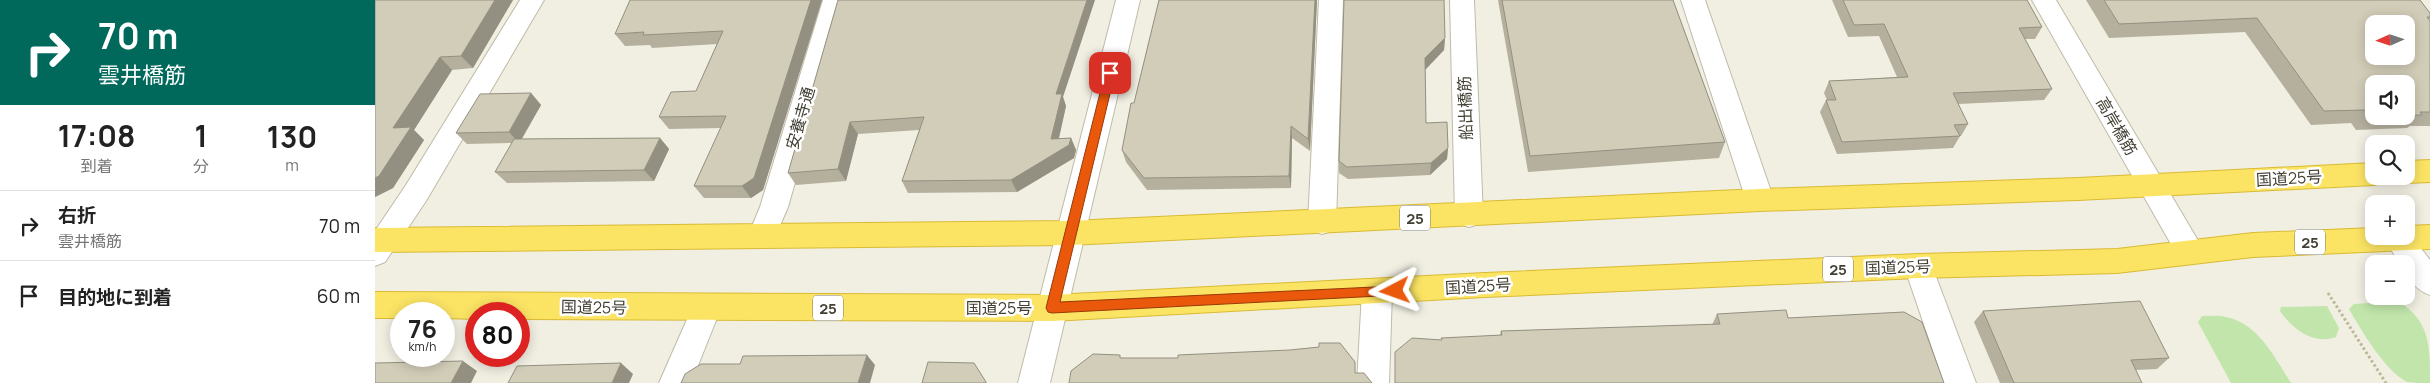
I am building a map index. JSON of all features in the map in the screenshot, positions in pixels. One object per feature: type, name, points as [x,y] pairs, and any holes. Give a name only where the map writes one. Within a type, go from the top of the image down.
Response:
[{"type":"highway","points":[[2415,172],[2430,171]]},
{"type":"highway","name":"国道25号","points":[[378,244],[762,236],[1070,234],[1469,216],[1760,200],[2078,189],[2365,174]]},
{"type":"highway","name":"国道25号","points":[[2415,237],[2430,237]]},
{"type":"highway","name":"国道25号","points":[[375,305],[706,308],[1052,308],[1377,292],[1495,284],[1918,266],[2117,261],[2253,246],[2365,240]]},
{"type":"street","points":[[378,244],[416,193],[532,0]]},
{"type":"street","name":"安養寺通","points":[[762,236],[774,207],[835,0]]},
{"type":"street","points":[[1035,383],[1128,0]]},
{"type":"street","points":[[1322,223],[1331,0]]},
{"type":"street","name":"船出橋筋","points":[[1462,0],[1469,216]]},
{"type":"street","points":[[1693,0],[1760,200]]},
{"type":"street","name":"高岸橋筋","points":[[2044,0],[2190,252]]},
{"type":"street","points":[[2403,245],[2430,283]]},
{"type":"street","points":[[1918,266],[1959,383]]},
{"type":"street","points":[[1373,383],[1377,292]]},
{"type":"street","points":[[675,383],[706,308]]},
{"type":"path","points":[[2328,293],[2386,383]]},
{"type":"green space","points":[[2354,304],[2404,305],[2417,317],[2426,335],[2430,383],[2407,382],[2390,369],[2374,349],[2349,309]]},
{"type":"green space","points":[[2327,306],[2339,328],[2336,337],[2328,339],[2312,337],[2297,330],[2280,311],[2281,307]]},
{"type":"green space","points":[[2202,316],[2223,316],[2247,326],[2265,343],[2291,383],[2231,383],[2198,322]]},
{"type":"building","points":[[375,0],[495,0],[461,56],[440,57],[393,128],[411,127],[379,176],[375,178]]},
{"type":"building","points":[[630,0],[811,0],[754,178],[742,186],[694,186],[726,116],[659,117],[671,92],[696,91],[723,31],[643,35],[644,32],[615,34]]},
{"type":"building","points":[[838,0],[1087,0],[1056,94],[1062,94],[1051,139],[1071,138],[1069,145],[1011,180],[902,181],[924,117],[850,122],[838,169],[788,173]]},
{"type":"building","points":[[1159,0],[1315,0],[1308,139],[1291,126],[1289,176],[1144,178],[1122,150],[1131,103],[1134,103]]},
{"type":"building","points":[[1344,0],[1444,0],[1445,38],[1425,58],[1426,123],[1447,122],[1448,148],[1431,163],[1347,167],[1339,161]]},
{"type":"building","points":[[1502,0],[1673,0],[1725,142],[1530,156]]},
{"type":"building","points":[[1843,0],[2027,0],[2042,27],[2019,28],[2052,89],[1953,93],[1968,124],[1954,125],[1960,136],[1842,142],[1826,100],[1836,100],[1829,81],[1908,77],[1884,24],[1854,25]]},
{"type":"building","points":[[2104,0],[2420,0],[2430,13],[2430,17],[2427,17],[2430,21],[2430,112],[2420,112],[2422,115],[2415,115],[2415,75],[2365,75],[2365,110],[2324,111],[2257,18],[2119,24]]},
{"type":"building","points":[[531,93],[509,132],[456,133],[480,94]]},
{"type":"building","points":[[660,138],[644,170],[495,172],[514,139]]},
{"type":"building","points":[[2140,301],[2169,358],[2131,360],[2142,383],[2014,383],[1983,311]]},
{"type":"building","points":[[1786,310],[1788,318],[1904,312],[1922,322],[1944,383],[1395,383],[1395,352],[1412,338],[1442,340],[1441,338],[1502,335],[1501,331],[1720,324],[1717,314]]},
{"type":"building","points":[[1319,343],[1340,343],[1355,362],[1355,373],[1364,373],[1372,383],[1069,383],[1071,371],[1093,354],[1120,355],[1120,358],[1178,358],[1178,355],[1319,347]]},
{"type":"building","points":[[867,355],[858,383],[681,383],[685,374],[701,364],[740,364],[743,356]]},
{"type":"building","points":[[455,361],[463,361],[451,383],[375,383],[375,363],[390,363],[390,367],[455,367]]},
{"type":"building","points":[[928,362],[974,363],[986,383],[922,383]]},
{"type":"building","points":[[621,363],[612,383],[508,383],[516,367]]},
{"type":"route","points":[[1110,73],[1052,308],[1395,291]]}]
